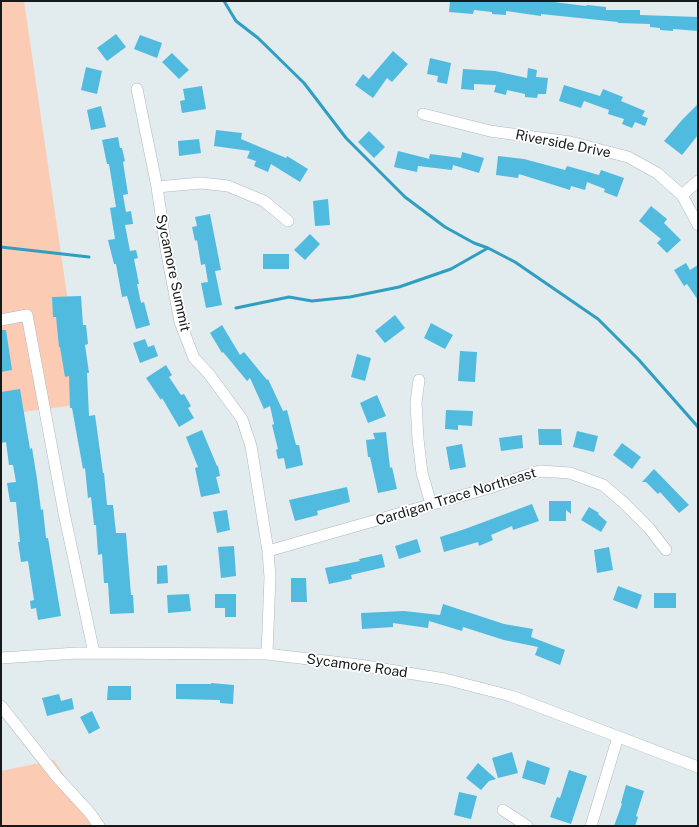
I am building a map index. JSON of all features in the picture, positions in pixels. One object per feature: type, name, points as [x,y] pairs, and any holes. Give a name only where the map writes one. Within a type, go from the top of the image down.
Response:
[{"type":"street","name":"Sycamore Summit","points":[[137,89],[157,187],[166,249],[180,322],[194,358],[209,374],[242,419],[251,446],[268,552],[270,577],[267,654]]},
{"type":"street","name":"Riverside Drive","points":[[423,114],[490,131],[570,142],[628,157],[657,173],[682,195],[698,225]]},
{"type":"street","points":[[682,195],[698,181]]},
{"type":"street","points":[[157,187],[201,183],[228,186],[264,200],[288,221]]},
{"type":"street","points":[[1,320],[27,315],[64,514],[94,653]]},
{"type":"street","points":[[419,380],[416,403],[418,439],[422,473],[431,504]]},
{"type":"street","name":"Cardigan Trace Northeast","points":[[268,552],[365,525],[431,504],[489,488],[540,471],[570,473],[603,485],[649,528],[666,550]]},
{"type":"street","name":"Sycamore Road","points":[[1,658],[77,653],[267,654],[359,665],[449,680],[511,696],[698,767]]},
{"type":"street","points":[[1,706],[57,776],[90,812],[98,826]]},
{"type":"street","points":[[591,826],[618,737]]},
{"type":"street","points":[[503,810],[527,826]]},
{"type":"shaded area","points":[[1,1],[24,1],[83,404],[1,415]]},
{"type":"shaded area","points":[[54,760],[98,826],[1,826],[1,771]]},
{"type":"building","points":[[450,1],[546,1],[606,7],[606,10],[640,10],[640,15],[698,17],[698,31],[673,29],[673,31],[660,30],[660,28],[650,27],[650,24],[618,23],[541,14],[541,16],[506,11],[506,15],[474,10],[473,14],[449,12]]},
{"type":"building","points":[[116,34],[126,47],[107,61],[97,48]]},
{"type":"building","points":[[140,35],[162,43],[157,58],[134,49]]},
{"type":"building","points":[[393,51],[408,64],[392,82],[387,78],[373,98],[355,85],[363,74],[369,79]]},
{"type":"building","points":[[172,53],[189,70],[179,79],[162,62]]},
{"type":"building","points":[[430,58],[451,63],[447,84],[437,82],[438,76],[427,74]]},
{"type":"building","points":[[86,67],[102,71],[97,94],[81,90]]},
{"type":"building","points":[[528,68],[537,70],[536,77],[548,78],[546,94],[538,94],[537,98],[525,97],[525,94],[507,90],[506,95],[494,92],[496,85],[474,84],[474,90],[461,89],[463,69],[495,71],[527,78]]},
{"type":"building","points":[[564,85],[600,96],[603,89],[623,97],[621,101],[645,111],[642,116],[648,118],[645,126],[635,122],[632,128],[622,124],[624,119],[608,114],[609,110],[584,101],[581,108],[559,101]]},
{"type":"building","points":[[202,86],[206,109],[182,113],[180,101],[185,100],[183,89]]},
{"type":"building","points":[[698,104],[698,135],[682,155],[664,141]]},
{"type":"building","points":[[101,106],[106,127],[91,130],[87,110]]},
{"type":"building","points":[[216,130],[242,133],[241,139],[286,158],[287,156],[308,169],[300,182],[271,164],[268,172],[254,166],[256,161],[247,158],[250,151],[214,146]]},
{"type":"building","points":[[369,131],[385,147],[374,158],[358,142]]},
{"type":"building","points":[[118,137],[125,161],[123,162],[128,194],[123,195],[126,212],[131,211],[133,224],[125,225],[130,251],[136,250],[138,258],[134,259],[139,284],[137,284],[141,303],[144,302],[150,325],[136,329],[127,296],[122,297],[116,264],[114,264],[108,240],[115,239],[110,208],[116,207],[109,164],[107,164],[102,140]]},
{"type":"building","points":[[199,139],[201,153],[179,156],[178,141]]},
{"type":"building","points":[[398,151],[430,159],[430,154],[461,158],[462,152],[484,158],[479,173],[453,165],[452,170],[418,166],[417,172],[394,167]]},
{"type":"building","points":[[498,156],[524,159],[565,170],[567,166],[599,175],[601,170],[624,178],[617,197],[604,192],[605,189],[587,182],[585,190],[571,186],[570,190],[519,174],[518,178],[496,175]]},
{"type":"building","points":[[328,199],[330,225],[315,226],[313,201]]},
{"type":"building","points":[[651,206],[667,219],[664,223],[681,240],[667,253],[657,243],[661,239],[639,221]]},
{"type":"building","points":[[210,214],[221,270],[215,271],[222,305],[206,308],[201,283],[208,282],[205,264],[201,265],[197,240],[195,241],[192,227],[197,226],[195,217]]},
{"type":"building","points":[[310,234],[320,244],[305,260],[294,250]]},
{"type":"building","points":[[263,254],[289,254],[289,269],[263,269]]},
{"type":"building","points":[[686,263],[690,270],[698,265],[698,300],[687,284],[684,286],[674,270]]},
{"type":"building","points":[[81,296],[83,325],[86,325],[88,344],[85,345],[89,373],[87,373],[89,416],[95,415],[104,473],[107,505],[113,505],[116,533],[126,533],[134,613],[110,614],[108,583],[104,583],[102,554],[98,555],[96,525],[94,525],[91,497],[88,498],[85,468],[83,469],[72,408],[70,408],[69,376],[65,377],[59,347],[56,317],[53,317],[52,297]]},
{"type":"building","points":[[395,315],[405,328],[385,343],[375,331]]},
{"type":"building","points":[[431,323],[453,335],[445,349],[424,338]]},
{"type":"building","points":[[222,325],[240,355],[244,352],[267,380],[268,379],[283,411],[287,410],[296,445],[299,445],[303,465],[286,469],[284,458],[278,459],[276,450],[278,449],[272,425],[274,424],[270,406],[264,409],[250,378],[247,381],[223,352],[222,353],[210,333]]},
{"type":"building","points":[[1,330],[6,330],[12,370],[1,372]]},
{"type":"building","points":[[145,339],[148,347],[154,345],[158,356],[140,363],[133,343]]},
{"type":"building","points":[[460,351],[477,352],[475,382],[458,381]]},
{"type":"building","points":[[357,354],[371,358],[365,381],[351,377]]},
{"type":"building","points":[[166,365],[172,375],[169,377],[181,395],[184,394],[191,406],[188,408],[194,418],[179,427],[162,398],[161,400],[146,378]]},
{"type":"building","points":[[20,389],[30,449],[32,448],[41,510],[43,509],[46,538],[48,538],[61,616],[38,620],[36,608],[31,609],[30,601],[34,600],[28,561],[21,562],[18,542],[20,542],[16,502],[10,502],[7,483],[16,482],[13,465],[9,465],[6,442],[1,443],[1,392]]},
{"type":"building","points":[[377,395],[386,416],[368,423],[360,403]]},
{"type":"building","points":[[446,410],[473,411],[472,426],[458,425],[458,430],[445,429]]},
{"type":"building","points":[[538,429],[561,429],[562,445],[539,445]]},
{"type":"building","points":[[202,430],[218,466],[220,476],[216,477],[220,493],[201,497],[195,468],[198,467],[186,437]]},
{"type":"building","points":[[577,431],[598,436],[594,452],[573,447]]},
{"type":"building","points":[[386,432],[390,468],[392,467],[397,489],[378,493],[370,457],[368,457],[366,440],[375,439],[373,433]]},
{"type":"building","points":[[522,435],[523,448],[501,451],[499,438]]},
{"type":"building","points":[[622,443],[641,457],[632,469],[613,455]]},
{"type":"building","points":[[462,444],[466,467],[450,470],[446,447]]},
{"type":"building","points":[[654,469],[689,505],[679,513],[660,492],[658,494],[646,482],[642,482]]},
{"type":"building","points":[[347,487],[350,502],[317,511],[318,515],[295,521],[289,500]]},
{"type":"building","points":[[549,501],[571,501],[571,514],[566,510],[566,521],[549,521]]},
{"type":"building","points":[[532,504],[539,521],[513,530],[512,526],[491,535],[493,540],[479,546],[478,542],[444,552],[440,537]]},
{"type":"building","points":[[589,507],[599,513],[598,514],[607,522],[601,532],[581,520]]},
{"type":"building","points":[[227,510],[230,530],[217,533],[213,512]]},
{"type":"building","points":[[417,539],[421,552],[399,559],[395,546]]},
{"type":"building","points":[[234,546],[236,576],[221,578],[218,547]]},
{"type":"building","points":[[609,547],[613,570],[597,573],[594,550]]},
{"type":"building","points":[[382,554],[385,567],[351,575],[352,579],[329,584],[325,568],[360,561],[359,559]]},
{"type":"building","points":[[167,565],[168,583],[157,584],[157,566]]},
{"type":"building","points":[[291,578],[306,578],[307,602],[291,602]]},
{"type":"building","points":[[618,586],[642,595],[637,609],[613,600]]},
{"type":"building","points":[[654,593],[676,593],[676,608],[654,608]]},
{"type":"building","points":[[189,594],[191,611],[168,613],[167,595]]},
{"type":"building","points":[[215,594],[236,594],[236,617],[225,617],[225,608],[215,608]]},
{"type":"building","points":[[443,604],[504,624],[533,629],[531,637],[565,650],[560,665],[535,655],[538,647],[504,640],[463,627],[462,631],[429,621],[428,628],[393,623],[393,627],[362,629],[361,613],[404,611],[440,615]]},
{"type":"building","points":[[211,683],[234,685],[233,704],[220,703],[220,700],[176,699],[176,684]]},
{"type":"building","points":[[108,686],[131,686],[131,700],[107,700]]},
{"type":"building","points":[[59,694],[61,701],[72,698],[74,709],[47,716],[42,698]]},
{"type":"building","points":[[92,711],[100,728],[89,734],[80,717]]},
{"type":"building","points":[[512,752],[518,773],[498,778],[492,758]]},
{"type":"building","points":[[527,760],[550,768],[545,785],[522,778]]},
{"type":"building","points":[[478,763],[496,779],[489,781],[481,790],[466,778]]},
{"type":"building","points":[[569,770],[587,776],[571,824],[550,817],[557,797],[560,798]]},
{"type":"building","points":[[626,785],[644,791],[636,816],[638,817],[635,826],[614,826],[622,804]]},
{"type":"building","points":[[459,792],[477,796],[471,819],[454,815]]},
{"type":"waterway","points":[[224,1],[236,21],[258,38],[304,83],[346,138],[405,197],[445,227],[474,243],[488,248],[515,262],[598,319],[639,360],[698,427]]},
{"type":"waterway","points":[[1,247],[89,257]]},
{"type":"waterway","points":[[236,308],[289,297],[312,301],[350,297],[399,287],[451,269],[488,248]]}]
